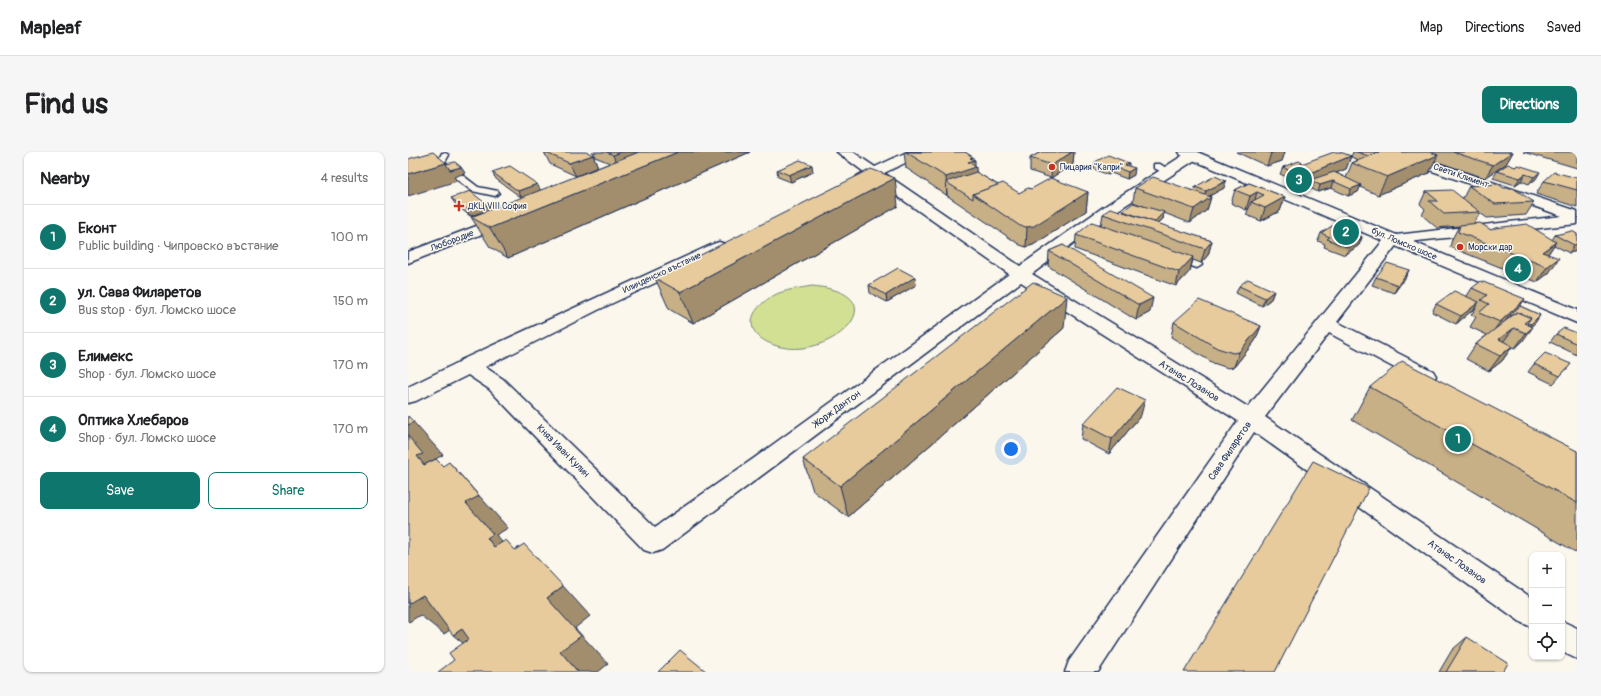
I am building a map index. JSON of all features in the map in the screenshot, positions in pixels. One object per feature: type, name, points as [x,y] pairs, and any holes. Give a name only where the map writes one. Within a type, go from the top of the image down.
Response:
[{"type":"street","name":"Атанас Лозанов","points":[[844,152],[873,174],[1020,274],[1251,419],[1529,612]]},
{"type":"street","points":[[846,188],[917,152]]},
{"type":"street","name":"Свети Климент","points":[[1391,152],[1577,218]]},
{"type":"street","name":"Жорж Дантон","points":[[653,542],[1087,226],[1162,168],[1190,153]]},
{"type":"street","name":"бул. Ломско шосе","points":[[1190,153],[1577,317]]},
{"type":"street","name":"Любородие","points":[[408,258],[519,215]]},
{"type":"street","points":[[1393,239],[1577,218]]},
{"type":"street","name":"Сава Филаретов","points":[[1080,672],[1251,419],[1382,251],[1393,239]]},
{"type":"street","name":"Илинденско въстание","points":[[408,396],[468,365],[732,241]]},
{"type":"street","points":[[1326,324],[1443,384]]},
{"type":"street","name":"Княз Иван Кулин","points":[[468,365],[496,384],[653,542]]},
{"type":"street","points":[[1565,637],[1577,645]]},
{"type":"lane","points":[[445,155],[441,163],[475,189],[495,192]]},
{"type":"lane","points":[[1087,226],[1102,231]]},
{"type":"lane","points":[[1168,254],[1197,265]]},
{"type":"green space","points":[[812,286],[839,292],[853,301],[855,313],[848,326],[834,337],[816,345],[795,349],[774,345],[763,340],[756,333],[752,326],[752,319],[761,304],[779,293]]},
{"type":"building","points":[[433,152],[446,163],[408,174],[408,159]]},
{"type":"building","points":[[544,152],[587,152],[593,155],[569,163]]},
{"type":"building","points":[[607,152],[621,152],[613,155]]},
{"type":"building","points":[[639,152],[678,152],[490,228],[471,217]]},
{"type":"building","points":[[906,152],[965,152],[973,157],[970,158],[975,160],[968,162],[976,167],[946,177]]},
{"type":"building","points":[[1041,152],[1072,152],[1052,165],[1030,158]]},
{"type":"building","points":[[1334,152],[1340,152],[1351,156],[1310,173],[1296,166]]},
{"type":"building","points":[[1357,152],[1379,152],[1368,156]]},
{"type":"building","points":[[1379,152],[1430,152],[1438,155],[1387,177],[1352,163]]},
{"type":"building","points":[[1453,152],[1512,152],[1493,165]]},
{"type":"building","points":[[1108,155],[1129,163],[1125,165],[1135,168],[1128,172],[1112,166],[1109,168],[1095,162]]},
{"type":"building","points":[[800,160],[812,165],[789,175],[777,170]]},
{"type":"building","points":[[1299,161],[1304,164],[1296,166],[1294,173],[1283,167]]},
{"type":"building","points":[[455,162],[461,167],[450,170],[446,164]]},
{"type":"building","points":[[1508,164],[1515,167],[1518,165],[1540,172],[1534,177],[1525,174],[1520,178],[1497,171]]},
{"type":"building","points":[[510,166],[537,184],[518,191],[492,172]]},
{"type":"building","points":[[871,169],[895,178],[680,292],[655,278]]},
{"type":"building","points":[[976,172],[998,185],[973,194],[973,199],[946,182]]},
{"type":"building","points":[[1334,172],[1361,185],[1351,189],[1333,181],[1320,185],[1310,180]]},
{"type":"building","points":[[1554,172],[1577,178],[1577,190],[1544,181]]},
{"type":"building","points":[[1215,176],[1226,181],[1206,191],[1195,187]]},
{"type":"building","points":[[1153,177],[1211,197],[1194,209],[1135,188]]},
{"type":"building","points":[[1051,178],[1088,192],[1034,226],[1020,226],[973,194],[1003,183],[1019,193],[1028,188],[1031,189]]},
{"type":"building","points":[[1249,183],[1285,197],[1265,208],[1251,202],[1264,195],[1257,192],[1250,196],[1235,190]]},
{"type":"building","points":[[1498,184],[1504,188],[1513,188],[1534,202],[1495,204],[1469,186]]},
{"type":"building","points":[[1452,190],[1480,212],[1444,214],[1429,201],[1438,201],[1426,191]]},
{"type":"building","points":[[470,191],[485,203],[466,209],[451,198]]},
{"type":"building","points":[[1133,203],[1164,212],[1154,222],[1123,211]]},
{"type":"building","points":[[1111,208],[1212,241],[1205,249],[1103,214]]},
{"type":"building","points":[[1092,222],[1193,257],[1179,272],[1076,235]]},
{"type":"building","points":[[1480,223],[1491,230],[1495,228],[1527,224],[1556,242],[1542,252],[1559,258],[1547,267],[1458,232],[1460,225]]},
{"type":"building","points":[[1332,226],[1362,237],[1349,248],[1327,239],[1330,237],[1321,233]]},
{"type":"building","points":[[1572,231],[1577,234],[1577,244],[1574,245],[1555,235]]},
{"type":"building","points":[[1063,245],[1153,298],[1139,305],[1049,251]]},
{"type":"building","points":[[1387,263],[1409,270],[1398,285],[1376,277]]},
{"type":"building","points":[[898,268],[915,277],[886,295],[869,285]]},
{"type":"building","points":[[1248,279],[1274,291],[1265,298],[1239,286]]},
{"type":"building","points":[[1481,281],[1525,299],[1500,322],[1479,313],[1489,304],[1481,300],[1487,295],[1472,288]]},
{"type":"building","points":[[1033,282],[1067,297],[840,486],[803,459]]},
{"type":"building","points":[[1454,291],[1479,302],[1461,316],[1436,304]]},
{"type":"building","points":[[1199,300],[1261,326],[1239,352],[1233,353],[1217,348],[1174,322]]},
{"type":"building","points":[[1520,306],[1540,315],[1531,324],[1527,323],[1531,318],[1517,312],[1511,316],[1510,315]]},
{"type":"building","points":[[1517,312],[1531,318],[1524,323],[1533,327],[1526,333],[1514,328],[1499,339],[1512,346],[1500,356],[1476,344]]},
{"type":"building","points":[[1564,328],[1577,333],[1577,344],[1556,334]]},
{"type":"building","points":[[1545,353],[1571,364],[1560,376],[1534,364]]},
{"type":"building","points":[[1402,361],[1577,451],[1577,503],[1370,387]]},
{"type":"building","points":[[1117,387],[1145,400],[1112,439],[1083,424]]},
{"type":"building","points":[[408,416],[414,422],[408,425]]},
{"type":"building","points":[[408,436],[423,454],[417,456],[424,465],[436,459],[443,466],[449,462],[479,496],[466,503],[493,534],[487,538],[494,547],[506,540],[515,550],[524,544],[563,586],[547,598],[581,636],[560,651],[578,672],[438,672],[454,660],[449,653],[469,639],[462,629],[453,635],[423,595],[408,604]]},
{"type":"building","points":[[1313,461],[1369,488],[1275,672],[1184,672]]},
{"type":"building","points":[[1467,637],[1508,663],[1503,672],[1446,672]]},
{"type":"building","points":[[680,650],[707,672],[658,672]]},
{"type":"place","name":"Пицария \"Капри\"","points":[[1052,167]]},
{"type":"place","name":"Елимекс","points":[[1299,180]]},
{"type":"place","name":"ДКЦ VIII София","points":[[459,206]]},
{"type":"place","name":"ул. Сава Филаретов","points":[[1346,232]]},
{"type":"place","name":"Морски дар","points":[[1460,247]]},
{"type":"place","name":"Оптика Хлебаров","points":[[1518,269]]},
{"type":"place","name":"Еконт","points":[[1458,439]]}]
